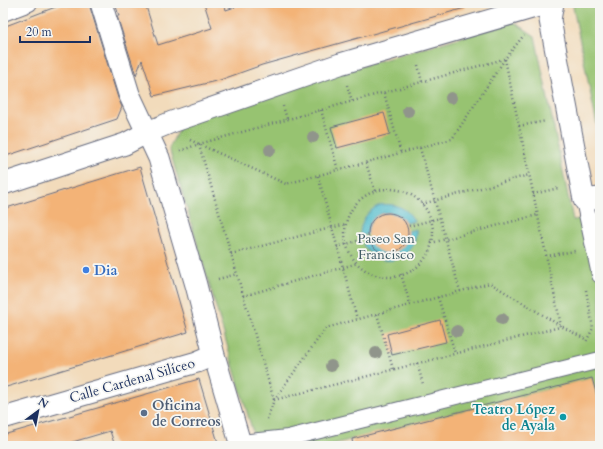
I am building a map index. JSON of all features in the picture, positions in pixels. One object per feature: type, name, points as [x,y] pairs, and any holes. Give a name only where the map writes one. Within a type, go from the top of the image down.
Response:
[{"type":"street","points":[[3,13],[29,3]]},
{"type":"street","points":[[101,3],[130,94],[159,158],[240,445],[288,438],[600,360]]},
{"type":"street","points":[[3,184],[125,144],[172,122],[340,64],[549,3]]},
{"type":"street","points":[[553,3],[550,20],[588,194],[600,274]]},
{"type":"street","name":"Calle Cardenal Silíceo","points":[[3,418],[214,356]]},
{"type":"path","points":[[199,144],[286,184],[452,139],[504,59],[525,33]]},
{"type":"path","points":[[199,144],[504,59]]},
{"type":"path","points":[[504,59],[561,326]]},
{"type":"path","points":[[416,60],[422,82]]},
{"type":"path","points":[[384,93],[401,153]]},
{"type":"path","points":[[321,110],[338,170]]},
{"type":"path","points":[[519,126],[550,120]]},
{"type":"path","points":[[199,144],[274,400]]},
{"type":"path","points":[[420,148],[460,291]]},
{"type":"path","points":[[366,163],[375,191]]},
{"type":"path","points":[[422,204],[529,175]]},
{"type":"path","points":[[318,176],[357,319]]},
{"type":"path","points":[[396,190],[410,195],[422,204],[430,221],[432,232],[428,252],[420,263],[409,271],[401,274],[382,276],[369,271],[358,263],[346,244],[345,231],[351,210],[356,204],[367,195],[375,191],[396,190]]},
{"type":"path","points":[[533,194],[588,194]]},
{"type":"path","points":[[431,243],[537,215]]},
{"type":"path","points":[[409,226],[440,218]]},
{"type":"path","points":[[231,254],[346,224]]},
{"type":"path","points":[[337,247],[367,238]]},
{"type":"path","points":[[546,256],[578,251]]},
{"type":"path","points":[[243,296],[358,263]]},
{"type":"path","points":[[401,274],[410,304]]},
{"type":"path","points":[[274,400],[326,328],[490,283],[593,344]]},
{"type":"path","points":[[438,297],[455,353]]},
{"type":"path","points":[[377,314],[393,369]]},
{"type":"path","points":[[274,400],[561,326]]},
{"type":"green space","points":[[584,3],[600,3],[600,140],[573,7],[574,5]]},
{"type":"green space","name":"Paseo San Francisco","points":[[514,22],[535,36],[573,220],[600,216],[600,410],[592,378],[326,446],[257,446],[169,148],[185,117]]},
{"type":"water","points":[[380,205],[395,205],[400,207],[408,212],[414,221],[406,223],[395,214],[382,214],[372,220],[369,226],[368,234],[360,236],[361,226],[365,217],[371,210]]},
{"type":"water","points":[[416,229],[415,240],[411,249],[396,259],[387,260],[378,258],[370,253],[363,244],[371,242],[381,251],[394,252],[404,245],[407,239],[408,231]]},
{"type":"building","points":[[66,3],[89,4],[122,107],[117,119],[3,157],[3,27]]},
{"type":"building","points":[[115,3],[145,3],[158,45],[212,28],[204,3],[224,3],[226,10],[247,3],[464,3],[465,8],[262,65],[220,80],[154,96],[142,60],[136,75],[117,16],[119,16]]},
{"type":"building","points":[[384,113],[390,134],[337,148],[331,127]]},
{"type":"building","name":"Dia","points":[[140,167],[188,332],[3,388],[3,209]]},
{"type":"building","points":[[384,213],[392,213],[399,216],[405,222],[408,233],[405,244],[399,250],[392,253],[384,253],[377,250],[371,244],[368,237],[368,229],[371,222],[377,216]]},
{"type":"building","points":[[440,320],[446,342],[392,355],[387,334]]},
{"type":"building","points":[[592,378],[600,407],[600,446],[353,446],[352,439]]},
{"type":"building","name":"Oficina de Correos","points":[[199,379],[219,446],[115,446],[110,431],[59,446],[3,446],[3,435]]},
{"type":"place","name":"Dia","points":[[86,270]]},
{"type":"place","name":"Oficina de Correos","points":[[144,413]]},
{"type":"place","name":"Teatro López de Ayala","points":[[563,417]]}]
